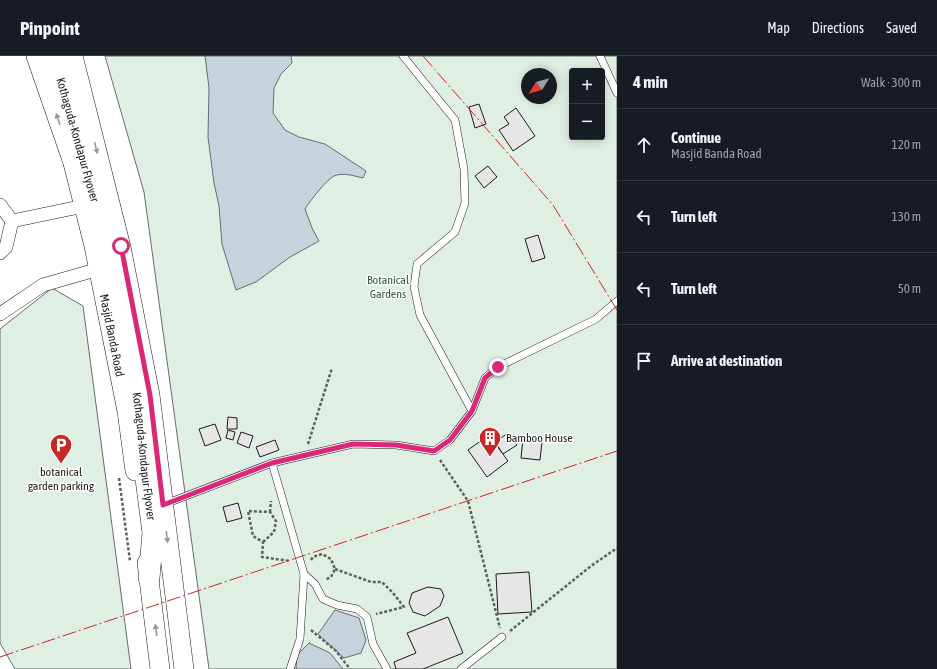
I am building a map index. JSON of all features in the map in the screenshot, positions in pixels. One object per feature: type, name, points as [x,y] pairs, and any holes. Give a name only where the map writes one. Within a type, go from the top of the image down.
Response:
[{"type":"main road","name":"Masjid Banda Road","points":[[36,56],[73,163],[99,269],[128,410],[160,669]]},
{"type":"main road","name":"Kothaguda-Kondapur Flyover","points":[[54,56],[115,272],[131,351],[153,533],[149,578]]},
{"type":"main road","points":[[73,56],[121,246],[150,395],[184,669]]},
{"type":"street","points":[[0,205],[12,221],[6,247],[0,253]]},
{"type":"street","points":[[12,221],[84,206]]},
{"type":"street","points":[[0,314],[43,285],[99,269]]},
{"type":"lane","points":[[403,56],[455,120],[464,169],[465,202],[455,232],[417,264],[414,287],[420,314],[472,411]]},
{"type":"lane","points":[[600,56],[617,93]]},
{"type":"lane","points":[[163,505],[272,463],[353,444],[396,445],[434,451],[450,440],[472,411],[485,378],[498,367],[596,319],[617,301]]},
{"type":"lane","points":[[272,463],[304,574],[300,639],[290,669]]},
{"type":"lane","points":[[304,574],[315,584],[323,599],[337,605],[357,609],[367,617],[373,644],[387,669]]},
{"type":"lane","points":[[461,669],[502,637]]},
{"type":"path","points":[[305,456],[332,368]]},
{"type":"path","points":[[434,451],[468,501],[502,637],[591,566],[617,548]]},
{"type":"path","points":[[119,473],[131,567]]},
{"type":"path","points":[[263,542],[253,536],[248,510],[270,512],[276,521],[274,532],[263,542],[262,557],[300,563]]},
{"type":"path","points":[[304,574],[313,557],[322,554],[331,559],[335,569],[371,582],[382,582],[404,607],[367,617]]},
{"type":"path","points":[[315,584],[330,577],[335,569]]},
{"type":"path","points":[[301,622],[336,651],[350,669]]},
{"type":"green space","name":"Botanical Gardens","points":[[105,56],[617,56],[617,669],[209,669],[144,192]]},
{"type":"green space","points":[[52,288],[83,306],[131,669],[15,669],[0,643],[0,329]]},
{"type":"shaded area","points":[[205,56],[291,56],[292,63],[281,74],[274,88],[273,113],[285,130],[299,137],[325,144],[366,171],[363,178],[345,174],[334,176],[323,186],[307,205],[305,209],[312,228],[319,241],[290,257],[256,282],[236,290],[222,244],[219,206],[214,183],[208,137],[209,88]]},
{"type":"shaded area","points":[[335,610],[359,618],[366,640],[361,653],[344,658],[318,634]]},
{"type":"shaded area","points":[[309,643],[330,653],[343,669],[296,669],[297,655]]},
{"type":"building","points":[[479,104],[486,124],[475,128],[469,107]]},
{"type":"building","points":[[516,108],[535,136],[513,151],[499,130],[509,124],[504,117]]},
{"type":"building","points":[[488,166],[497,177],[484,188],[475,176]]},
{"type":"building","points":[[538,235],[545,258],[532,262],[525,239]]},
{"type":"building","points":[[228,417],[237,418],[237,429],[227,429]]},
{"type":"building","points":[[215,424],[221,440],[205,446],[199,429]]},
{"type":"building","points":[[228,430],[235,432],[233,440],[226,438]]},
{"type":"building","points":[[241,432],[253,436],[249,448],[237,443]]},
{"type":"building","points":[[508,433],[517,445],[503,454],[495,442]]},
{"type":"building","name":"Bamboo House","points":[[489,435],[508,461],[487,477],[468,450]]},
{"type":"building","points":[[523,439],[542,442],[540,460],[521,458]]},
{"type":"building","points":[[275,440],[279,450],[260,457],[256,447]]},
{"type":"building","points":[[238,503],[242,518],[227,522],[223,507]]},
{"type":"building","points":[[529,572],[532,612],[498,614],[496,574]]},
{"type":"building","points":[[428,587],[441,589],[444,596],[440,606],[425,616],[413,612],[409,603],[412,593]]},
{"type":"building","points":[[448,617],[463,653],[423,669],[396,669],[394,662],[416,653],[407,633]]},
{"type":"power","points":[[423,56],[553,205],[617,310]]},
{"type":"power","points":[[0,657],[617,451]]},
{"type":"place","name":"Bamboo House","points":[[490,458]]},
{"type":"place","name":"botanical garden parking","points":[[61,464]]},
{"type":"route","points":[[121,246],[150,395],[163,505],[272,463],[353,444],[396,445],[434,451],[450,440],[472,411],[485,378],[498,367]]}]
